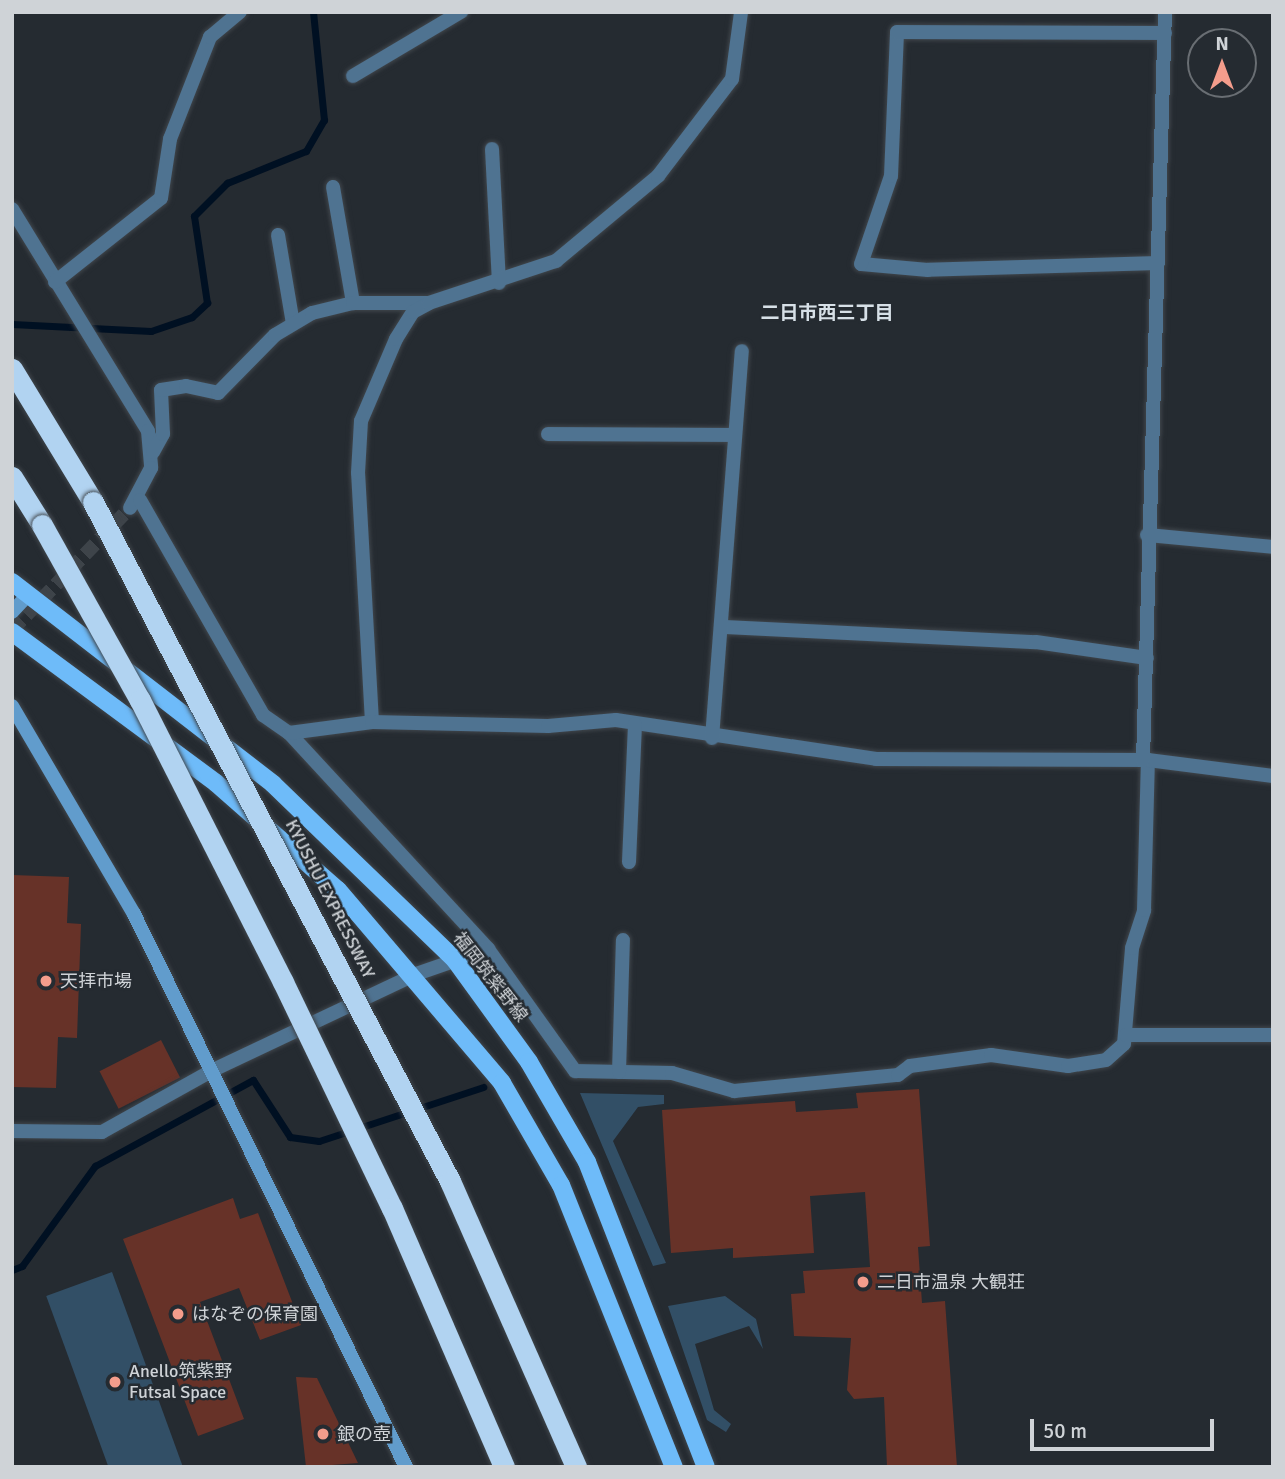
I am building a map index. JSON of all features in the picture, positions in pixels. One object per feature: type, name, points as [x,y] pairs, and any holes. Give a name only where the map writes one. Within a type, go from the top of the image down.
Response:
[{"type":"highway","name":"KYUSHU EXPRESSWAY","points":[[12,369],[93,502],[450,1181],[576,1467]]},
{"type":"highway","points":[[12,477],[42,525],[139,699],[284,982],[392,1208],[504,1467]]},
{"type":"main road","name":"福岡筑紫野線","points":[[12,582],[273,784],[455,960],[529,1062],[587,1162],[706,1467]]},
{"type":"main road","points":[[12,632],[216,783],[338,890],[416,974],[502,1083],[561,1185],[674,1467]]},
{"type":"street","points":[[55,282],[161,198],[170,139],[211,37],[240,12]]},
{"type":"street","points":[[353,76],[461,12]]},
{"type":"street","points":[[741,12],[732,79],[658,176],[556,261],[499,284],[429,303],[353,303],[293,324],[218,393],[186,386],[161,390],[163,434],[153,452],[135,504],[263,715],[289,733],[488,949],[575,1071],[672,1073],[734,1091],[898,1074],[910,1066],[991,1055],[1081,1066],[1116,1054],[1126,1035],[1132,948],[1144,910],[1147,536],[1165,12]]},
{"type":"street","points":[[1158,263],[928,270],[861,264],[891,176],[897,32],[1165,33]]},
{"type":"street","points":[[492,149],[499,284]]},
{"type":"street","points":[[333,187],[353,303]]},
{"type":"street","points":[[12,209],[148,431],[153,452]]},
{"type":"street","points":[[278,235],[293,324]]},
{"type":"street","points":[[372,722],[358,473],[361,421],[396,339],[414,312],[429,303]]},
{"type":"street","points":[[712,738],[725,627],[733,435],[742,351]]},
{"type":"street","points":[[548,435],[733,435]]},
{"type":"street","points":[[1147,536],[1273,547]]},
{"type":"street","points":[[12,612],[29,594]]},
{"type":"street","points":[[725,627],[1036,642],[1147,658]]},
{"type":"street","points":[[12,706],[96,840],[405,1467]]},
{"type":"street","points":[[289,733],[372,722],[635,724],[712,738],[876,759],[1145,760],[1273,776]]},
{"type":"street","points":[[629,862],[635,724]]},
{"type":"street","points":[[619,1072],[623,940]]},
{"type":"street","points":[[12,1131],[102,1132],[211,1071],[416,974],[488,949]]},
{"type":"street","points":[[1126,1035],[1273,1035]]},
{"type":"shaded area","points":[[580,1093],[664,1095],[664,1104],[638,1107],[613,1141],[666,1263],[653,1266]]},
{"type":"shaded area","name":"Anello筑紫野 Futsal Space","points":[[112,1272],[183,1467],[108,1467],[46,1296]]},
{"type":"shaded area","points":[[725,1296],[756,1319],[763,1349],[749,1326],[695,1344],[714,1410],[731,1424],[726,1432],[707,1420],[668,1306]]},
{"type":"building","name":"天拝市場","points":[[12,875],[69,877],[67,923],[81,924],[77,1038],[58,1037],[56,1088],[12,1087]]},
{"type":"building","points":[[161,1040],[180,1077],[119,1109],[100,1071]]},
{"type":"building","name":"二日市温泉 大観荘","points":[[919,1089],[930,1246],[918,1247],[922,1303],[945,1301],[957,1467],[887,1467],[884,1397],[854,1399],[847,1390],[851,1338],[794,1336],[791,1294],[805,1293],[803,1271],[870,1267],[865,1192],[810,1196],[814,1253],[733,1258],[733,1248],[671,1253],[662,1110],[795,1101],[796,1112],[858,1108],[856,1093]]},
{"type":"building","name":"はなぞの保育園","points":[[233,1198],[240,1219],[258,1213],[301,1325],[260,1340],[239,1288],[200,1302],[244,1419],[198,1436],[123,1239]]},
{"type":"building","name":"銀の壺","points":[[296,1377],[317,1378],[358,1463],[306,1467]]},
{"type":"waterway","points":[[12,324],[151,331],[192,317],[207,303],[194,216],[227,183],[306,151],[324,120],[313,12]]},
{"type":"waterway","points":[[12,1270],[22,1266],[95,1166],[253,1080],[290,1137],[319,1141],[483,1087]]},
{"type":"tunnel","points":[[12,630],[130,508]]},
{"type":"place","name":"天拝市場","points":[[46,981]]},
{"type":"place","name":"二日市温泉 大観荘","points":[[863,1282]]},
{"type":"place","name":"はなぞの保育園","points":[[178,1314]]},
{"type":"place","name":"Anello筑紫野 Futsal Space","points":[[115,1382]]},
{"type":"place","name":"銀の壺","points":[[323,1434]]},
{"type":"district","name":"二日市西三丁目","points":[[827,314]]}]
